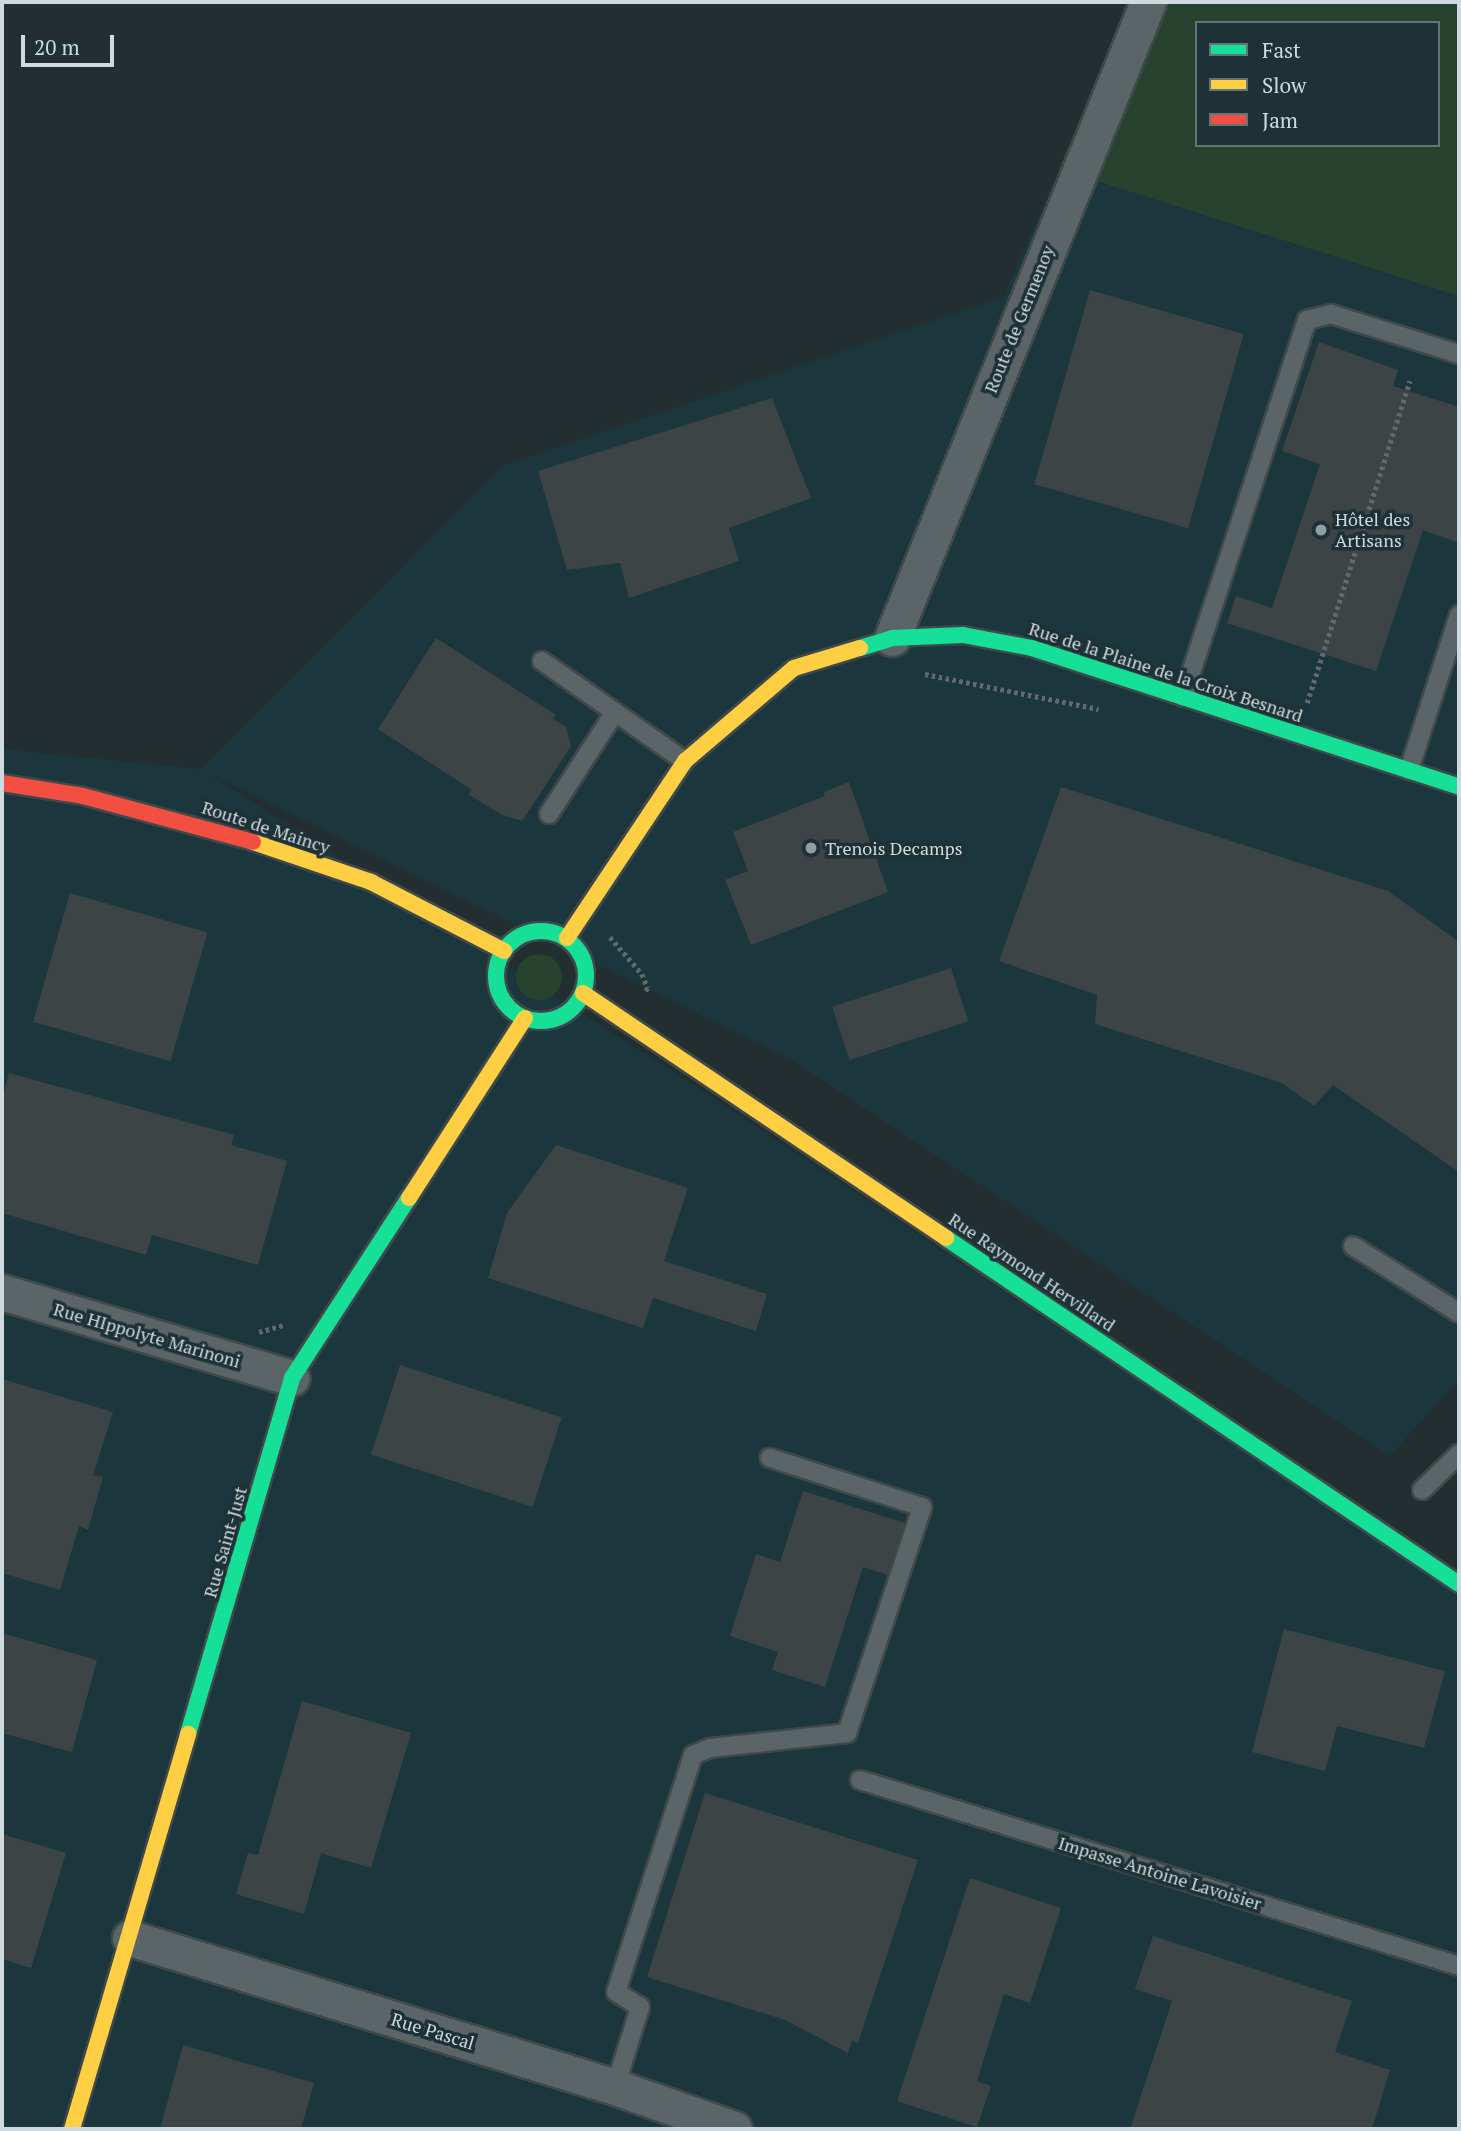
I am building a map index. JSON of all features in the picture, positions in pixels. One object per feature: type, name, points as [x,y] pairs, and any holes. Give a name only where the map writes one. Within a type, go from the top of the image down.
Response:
[{"type":"street","name":"Route de Germenoy","points":[[892,638],[1148,2]]},
{"type":"street","name":"Rue de la Plaine de la Croix Besnard","points":[[567,938],[685,761],[794,668],[892,638],[962,635],[1032,648],[1459,787]]},
{"type":"street","name":"Route de Maincy","points":[[2,783],[83,796],[220,831],[371,882],[503,951]]},
{"type":"street","points":[[527,932],[547,932],[567,938],[585,964],[583,993],[566,1014],[539,1020],[525,1018],[514,1011],[498,990],[498,963],[503,951],[527,932]]},
{"type":"street","name":"Rue Raymond Hervillard","points":[[583,993],[1459,1584]]},
{"type":"street","name":"Rue Saint-Just","points":[[72,2129],[292,1378],[525,1018]]},
{"type":"street","name":"Rue HIppolyte Marinoni","points":[[2,1292],[292,1378]]},
{"type":"street","name":"Rue Pascal","points":[[130,1938],[615,2087],[734,2129]]},
{"type":"lane","points":[[1183,697],[1307,320],[1331,314],[1459,354]]},
{"type":"lane","points":[[1409,770],[1459,615]]},
{"type":"lane","points":[[542,661],[685,761]]},
{"type":"lane","points":[[548,814],[615,712]]},
{"type":"lane","points":[[1353,1245],[1459,1313]]},
{"type":"lane","points":[[1422,1490],[1459,1454]]},
{"type":"lane","points":[[615,2087],[640,2007],[616,1992],[693,1755],[710,1748],[847,1733],[922,1507],[770,1458]]},
{"type":"lane","name":"Impasse Antoine Lavoisier","points":[[860,1780],[1459,1966]]},
{"type":"path","points":[[1297,734],[1410,381]]},
{"type":"path","points":[[921,673],[1108,711]]},
{"type":"path","points":[[610,927],[611,943],[642,974],[648,988]]},
{"type":"shaded area","points":[[1059,169],[1459,296],[1459,1379],[1390,1456],[790,1059],[209,774],[692,1084],[1459,1594],[1459,2129],[2,2129],[2,749],[201,769],[504,465],[1003,297]]},
{"type":"green space","points":[[1129,2],[1459,2],[1459,296],[1059,169]]},
{"type":"green space","points":[[539,954],[555,961],[562,977],[555,993],[539,1000],[523,993],[516,977],[523,961]]},
{"type":"building","points":[[1090,290],[1244,334],[1188,528],[1034,484]]},
{"type":"building","points":[[1319,342],[1398,370],[1393,386],[1459,407],[1459,543],[1423,530],[1376,671],[1227,623],[1236,596],[1272,608],[1320,464],[1282,451]]},
{"type":"building","points":[[772,398],[811,498],[729,528],[739,561],[629,598],[620,563],[567,570],[538,471]]},
{"type":"building","points":[[436,638],[556,715],[553,719],[566,727],[571,746],[522,821],[502,815],[468,794],[472,790],[378,729]]},
{"type":"building","points":[[849,782],[888,892],[751,945],[725,880],[748,871],[733,832],[825,796],[824,792]]},
{"type":"building","points":[[1061,787],[1388,891],[1459,942],[1459,1172],[1333,1085],[1314,1106],[1282,1083],[1095,1024],[1097,995],[999,961]]},
{"type":"building","points":[[70,893],[207,932],[171,1061],[33,1022]]},
{"type":"building","points":[[951,968],[968,1021],[849,1060],[832,1007]]},
{"type":"building","points":[[9,1073],[234,1135],[231,1145],[287,1161],[258,1265],[152,1235],[146,1255],[2,1213],[2,1099]]},
{"type":"building","points":[[556,1145],[688,1188],[664,1261],[767,1294],[756,1331],[653,1298],[643,1328],[488,1278],[507,1213]]},
{"type":"building","points":[[400,1365],[562,1418],[533,1507],[371,1454]]},
{"type":"building","points":[[2,1379],[113,1412],[93,1475],[103,1477],[88,1530],[79,1526],[60,1590],[2,1573]]},
{"type":"building","points":[[803,1491],[905,1523],[888,1575],[863,1567],[825,1687],[772,1670],[778,1652],[730,1636],[756,1554],[780,1562]]},
{"type":"building","points":[[1284,1629],[1445,1671],[1424,1748],[1337,1726],[1325,1771],[1252,1752]]},
{"type":"building","points":[[2,1633],[97,1660],[72,1752],[2,1733]]},
{"type":"building","points":[[302,1701],[411,1733],[371,1868],[321,1853],[304,1914],[236,1894],[248,1853],[258,1855]]},
{"type":"building","points":[[705,1793],[918,1860],[858,2043],[852,2040],[848,2053],[785,2020],[647,1977]]},
{"type":"building","points":[[2,1834],[66,1853],[31,1968],[2,1959]]},
{"type":"building","points":[[970,1878],[1061,1908],[1030,2003],[1004,1994],[977,2081],[991,2086],[977,2127],[897,2101]]},
{"type":"building","points":[[1153,1936],[1352,2001],[1335,2052],[1390,2070],[1372,2129],[1130,2129],[1172,2001],[1135,1989]]},
{"type":"building","points":[[183,2045],[314,2083],[301,2129],[160,2129]]},
{"type":"traffic: fast","points":[[860,648],[892,638],[963,635],[1032,648],[1459,787]]},
{"type":"traffic: fast","points":[[541,931],[558,935],[573,944],[582,959],[586,976],[582,993],[573,1008],[558,1017],[541,1021],[524,1017],[509,1008],[500,993],[496,976],[500,959],[509,944],[524,935],[541,931]]},
{"type":"traffic: fast","points":[[188,1734],[292,1378],[409,1198]]},
{"type":"traffic: fast","points":[[946,1238],[1459,1584]]},
{"type":"traffic: slow","points":[[567,938],[685,761],[794,668],[860,648]]},
{"type":"traffic: slow","points":[[253,842],[371,882],[504,951]]},
{"type":"traffic: slow","points":[[583,993],[946,1238]]},
{"type":"traffic: slow","points":[[409,1198],[525,1018]]},
{"type":"traffic: slow","points":[[72,2129],[188,1734]]},
{"type":"traffic: jam","points":[[2,783],[83,796],[253,842]]},
{"type":"place","name":"Hôtel des Artisans","points":[[1321,530]]},
{"type":"place","name":"Trenois Decamps","points":[[811,848]]}]
